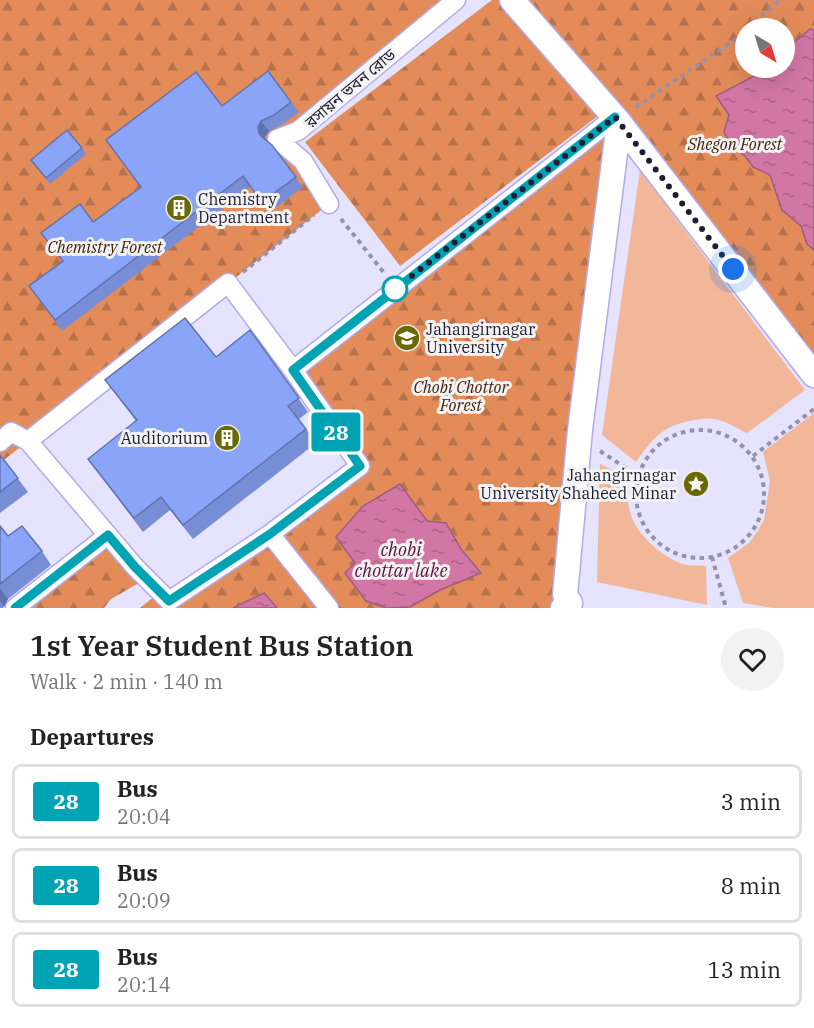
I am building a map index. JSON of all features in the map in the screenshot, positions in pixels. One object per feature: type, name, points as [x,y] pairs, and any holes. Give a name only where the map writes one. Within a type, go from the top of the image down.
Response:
[{"type":"street","name":"রসায়ন ভবন রোড","points":[[329,204],[303,161],[277,139],[298,131],[456,0]]},
{"type":"street","points":[[512,0],[617,119],[814,375]]},
{"type":"street","points":[[293,370],[617,119]]},
{"type":"street","points":[[562,604],[579,438],[617,119]]},
{"type":"street","points":[[0,442],[11,432],[28,441],[135,567],[169,601],[270,534],[360,466],[293,370],[228,284],[28,441]]},
{"type":"street","points":[[270,534],[330,608]]},
{"type":"street","points":[[15,608],[108,535]]},
{"type":"path","points":[[760,18],[780,0]]},
{"type":"path","points":[[617,119],[735,39]]},
{"type":"path","points":[[228,284],[329,204],[397,288]]},
{"type":"path","points":[[753,456],[814,409]]},
{"type":"path","points":[[694,430],[714,430],[731,437],[753,456],[761,471],[764,484],[764,504],[758,523],[746,539],[730,551],[712,558],[692,558],[674,553],[658,544],[646,530],[638,513],[635,494],[638,476],[646,458],[659,444],[675,434],[694,430]]},
{"type":"path","points":[[579,438],[638,476]]},
{"type":"path","points":[[712,558],[726,608]]},
{"type":"shaded area","points":[[640,170],[805,390],[747,433],[725,422],[706,418],[666,429],[654,439],[636,462],[602,435]]},
{"type":"shaded area","points":[[814,413],[814,608],[773,608],[743,603],[728,558],[749,543],[764,520],[770,481],[763,452]]},
{"type":"shaded area","points":[[600,464],[627,477],[630,513],[647,540],[679,563],[706,566],[707,605],[597,582]]},
{"type":"green space","name":"Chemistry Forest","points":[[0,0],[454,0],[278,139],[329,204],[0,463]]},
{"type":"green space","points":[[492,0],[814,0],[814,375],[620,123],[565,595],[549,608],[140,608],[160,592],[169,601],[360,466],[293,370],[619,122],[603,112],[400,266],[305,142]]},
{"type":"green space","points":[[111,539],[146,579],[111,599],[104,608],[18,608]]},
{"type":"water","points":[[810,29],[814,30],[814,250],[807,244],[801,226],[782,210],[770,175],[753,167],[745,156],[732,147],[724,132],[729,115],[716,96],[750,78],[795,78],[795,42]]},
{"type":"water","name":"chobi chottar lake","points":[[400,484],[427,521],[446,523],[461,549],[481,573],[440,590],[410,607],[386,608],[366,601],[345,573],[355,563],[336,537],[363,506]]},
{"type":"water","points":[[264,593],[277,608],[233,608]]},
{"type":"building","name":"Chemistry Department","points":[[268,71],[291,102],[274,115],[261,121],[258,127],[259,133],[272,145],[296,177],[262,202],[243,176],[55,320],[29,286],[63,261],[41,233],[80,204],[93,222],[141,187],[106,140],[196,72],[222,106]]},
{"type":"building","points":[[67,130],[82,148],[46,178],[31,160]]},
{"type":"building","name":"Auditorium","points":[[185,318],[216,357],[250,330],[299,398],[288,406],[306,429],[183,525],[161,497],[134,518],[88,459],[137,420],[105,380]]},
{"type":"building","points":[[0,455],[18,478],[0,492]]},
{"type":"building","points":[[0,526],[8,536],[22,526],[42,551],[0,584]]},
{"type":"bus line","name":"28","points":[[15,608],[108,535],[135,567],[169,601],[270,534],[360,466],[293,370],[615,117]]},
{"type":"place","name":"Chemistry Department","points":[[179,208]]},
{"type":"place","name":"Jahangirnagar University","points":[[407,338]]},
{"type":"place","name":"Auditorium","points":[[227,438]]},
{"type":"place","name":"Jahangirnagar University Shaheed Minar","points":[[696,484]]},
{"type":"route","points":[[395,289],[615,117],[733,269]]},
{"type":"park label","name":"Shegon Forest","points":[[735,144]]},
{"type":"park label","name":"Chobi Chottor Forest","points":[[461,396]]}]
